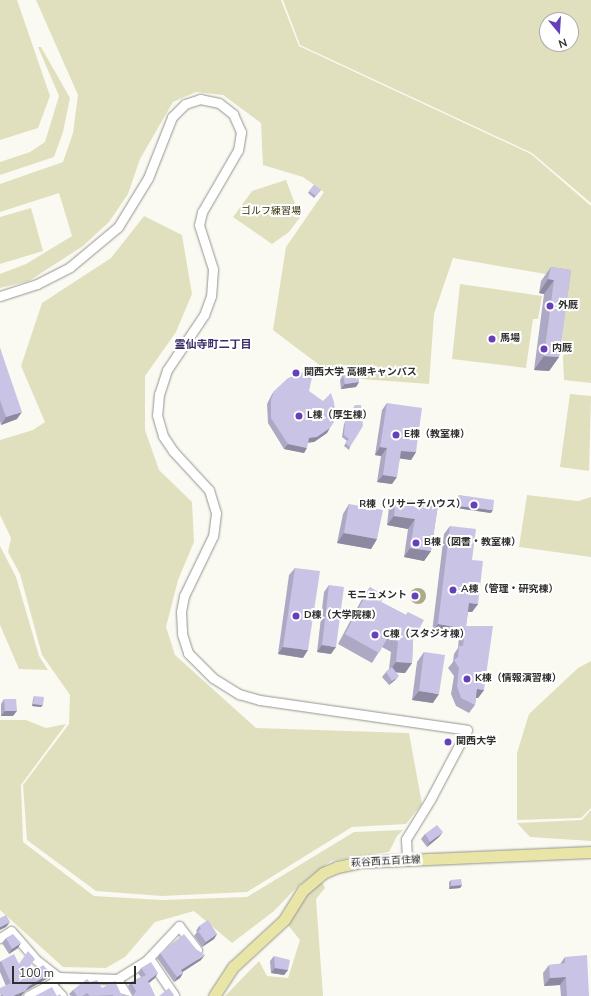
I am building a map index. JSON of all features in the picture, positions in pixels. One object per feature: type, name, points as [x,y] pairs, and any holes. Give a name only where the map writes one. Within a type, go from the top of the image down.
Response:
[{"type":"main road","name":"萩谷西五百住線","points":[[214,996],[233,967],[262,943],[284,920],[303,890],[323,873],[349,864],[591,852]]},
{"type":"street","points":[[0,296],[37,284],[70,267],[118,227],[148,178],[172,117],[185,104],[200,99],[219,103],[233,114],[241,132],[238,150],[202,212],[199,225],[213,269],[211,296],[204,315],[167,370],[158,394],[156,415],[163,436],[173,451],[208,490],[216,514],[213,536],[184,596],[181,612],[182,634],[188,653],[213,678],[239,694],[260,700],[467,730],[430,800],[406,839],[407,861]]},
{"type":"street","points":[[0,938],[11,931],[35,959],[58,977],[117,979],[134,970],[149,958],[178,926],[197,950]]},
{"type":"street","points":[[149,958],[174,995]]},
{"type":"street","points":[[28,996],[51,984],[58,977]]},
{"type":"street","points":[[117,979],[127,996]]},
{"type":"street","points":[[51,984],[62,996]]},
{"type":"green space","points":[[0,0],[17,0],[50,96],[38,128],[0,140]]},
{"type":"green space","points":[[36,0],[281,0],[299,46],[531,154],[591,206],[591,383],[564,380],[562,337],[568,278],[453,258],[434,314],[429,384],[335,377],[273,330],[286,247],[324,192],[303,177],[263,165],[261,123],[223,95],[196,92],[173,102],[140,159],[128,194],[109,222],[83,246],[29,281],[0,288],[0,274],[26,264],[72,236],[59,193],[0,212],[0,184],[63,162],[73,133],[78,95]]},
{"type":"green space","points":[[283,0],[591,0],[591,203],[532,153],[300,45]]},
{"type":"green space","points":[[38,47],[41,47],[70,98],[63,132],[54,157],[0,175],[0,162],[30,152],[45,142],[59,96]]},
{"type":"green space","name":"ゴルフ練習場","points":[[286,180],[300,217],[289,232],[272,244],[233,217],[252,191]]},
{"type":"green space","points":[[31,208],[43,251],[0,264],[0,217]]},
{"type":"green space","points":[[144,216],[182,235],[192,294],[176,332],[145,376],[145,430],[159,470],[192,502],[194,542],[178,580],[166,627],[175,655],[256,728],[409,733],[422,804],[406,824],[352,827],[247,892],[162,896],[96,891],[27,840],[23,785],[69,724],[70,695],[42,655],[20,574],[8,552],[11,538],[0,515],[0,440],[33,430],[45,422],[21,366],[42,303],[111,258]]},
{"type":"green space","name":"馬場","points":[[460,284],[542,296],[538,319],[533,319],[526,368],[452,359]]},
{"type":"green space","points":[[570,394],[591,396],[589,471],[560,467]]},
{"type":"green space","points":[[527,495],[578,501],[591,497],[591,557],[519,547]]},
{"type":"green space","points":[[0,546],[16,577],[39,656],[48,670],[19,669],[0,625]]},
{"type":"green space","points":[[591,661],[591,808],[581,818],[517,820],[517,753],[529,714],[578,668]]},
{"type":"green space","points":[[0,720],[26,720],[46,728],[66,724],[21,785],[23,842],[94,896],[162,900],[247,897],[354,832],[403,830],[397,836],[389,852],[331,861],[299,885],[274,911],[232,943],[194,911],[155,922],[125,957],[106,968],[63,967],[0,910]]},
{"type":"green space","points":[[591,810],[591,841],[530,837],[517,823],[582,820]]},
{"type":"green space","points":[[322,881],[325,888],[316,899],[323,996],[225,996],[259,961],[267,976],[288,978],[300,940],[288,925],[305,893]]},
{"type":"shaded area","points":[[418,588],[425,593],[426,596],[421,603],[418,604],[411,599],[410,596],[415,589]]},
{"type":"building","points":[[314,185],[321,190],[316,196],[309,191]]},
{"type":"building","points":[[551,267],[571,270],[559,357],[544,356],[554,280],[548,279]]},
{"type":"building","points":[[0,348],[22,412],[6,417],[0,400]]},
{"type":"building","name":"L棟（厚生棟）","points":[[303,372],[313,373],[309,391],[323,401],[331,393],[334,402],[336,419],[330,428],[317,437],[309,438],[307,448],[288,444],[271,418],[271,400],[274,391],[288,378]]},
{"type":"building","points":[[358,373],[359,382],[345,384],[343,375]]},
{"type":"building","name":"E棟（教室棟）","points":[[387,403],[422,408],[416,452],[401,451],[397,477],[383,475],[387,448],[380,447]]},
{"type":"building","points":[[355,405],[361,405],[363,426],[350,447],[345,443],[349,439],[344,435],[345,421]]},
{"type":"building","name":"R棟（リサーチハウス）","points":[[459,495],[494,500],[493,510],[458,506]]},
{"type":"building","points":[[396,498],[438,505],[431,551],[410,548],[415,519],[394,516]]},
{"type":"building","points":[[349,504],[383,510],[377,539],[344,533]]},
{"type":"building","points":[[450,526],[476,529],[472,560],[483,561],[478,604],[469,603],[466,626],[493,626],[484,690],[477,689],[475,705],[461,698],[457,686],[459,668],[454,660],[458,657],[459,646],[463,646],[465,629],[438,624]]},
{"type":"building","name":"D棟（大学院棟）","points":[[295,568],[320,571],[308,650],[283,647]]},
{"type":"building","points":[[329,585],[344,587],[336,647],[322,645]]},
{"type":"building","name":"C棟（スタジオ棟）","points":[[370,587],[384,595],[381,602],[406,615],[408,612],[424,620],[413,640],[412,663],[396,662],[398,642],[388,637],[379,653],[345,634]]},
{"type":"building","points":[[424,652],[445,655],[439,694],[419,691]]},
{"type":"building","points":[[392,667],[399,676],[392,681],[386,672]]},
{"type":"building","points":[[34,696],[44,697],[43,705],[33,704]]},
{"type":"building","points":[[4,699],[16,699],[17,711],[5,711]]},
{"type":"building","points":[[437,825],[443,832],[430,842],[425,834]]},
{"type":"building","points":[[461,879],[462,885],[451,886],[451,880]]},
{"type":"building","points":[[6,915],[10,922],[0,927],[0,918]]},
{"type":"building","points":[[208,920],[217,934],[206,942],[198,931],[201,929],[199,926]]},
{"type":"building","points":[[13,934],[21,943],[12,949],[6,938]]},
{"type":"building","points":[[184,934],[196,949],[205,955],[181,970],[183,973],[177,977],[160,953]]},
{"type":"building","points":[[28,951],[35,959],[18,982],[43,965],[51,973],[29,986],[25,991],[13,996],[3,996],[0,994],[0,988],[11,983],[1,961],[14,954],[19,964]]},
{"type":"building","points":[[587,955],[589,996],[567,996],[566,977],[550,978],[549,965],[565,963],[565,957]]},
{"type":"building","points":[[274,956],[290,960],[288,970],[275,968]]},
{"type":"building","points":[[151,962],[158,973],[148,981],[155,996],[133,996],[136,991],[131,982],[146,975],[141,968]]},
{"type":"building","points":[[87,979],[90,982],[97,980],[102,988],[115,981],[121,994],[130,996],[90,996],[87,993],[82,996],[77,996],[73,990]]},
{"type":"building","points":[[52,987],[57,996],[35,996]]},
{"type":"building","points":[[169,988],[174,995],[173,996],[159,996]]},
{"type":"place","name":"外厩","points":[[550,306]]},
{"type":"place","name":"馬場","points":[[492,339]]},
{"type":"place","name":"内厩","points":[[544,349]]},
{"type":"place","name":"関西大学 高槻キャンパス","points":[[296,373]]},
{"type":"place","name":"L棟（厚生棟）","points":[[299,416]]},
{"type":"place","name":"E棟（教室棟）","points":[[396,435]]},
{"type":"place","name":"R棟（リサーチハウス）","points":[[474,505]]},
{"type":"place","name":"B棟（図書・教室棟）","points":[[416,543]]},
{"type":"place","name":"A棟（管理・研究棟）","points":[[453,590]]},
{"type":"place","name":"モニュメント","points":[[415,596]]},
{"type":"place","name":"D棟（大学院棟）","points":[[296,616]]},
{"type":"place","name":"C棟（スタジオ棟）","points":[[375,635]]},
{"type":"place","name":"K棟（情報演習棟）","points":[[467,679]]},
{"type":"place","name":"関西大学","points":[[448,742]]},
{"type":"district","name":"霊仙寺町二丁目","points":[[213,345]]}]
